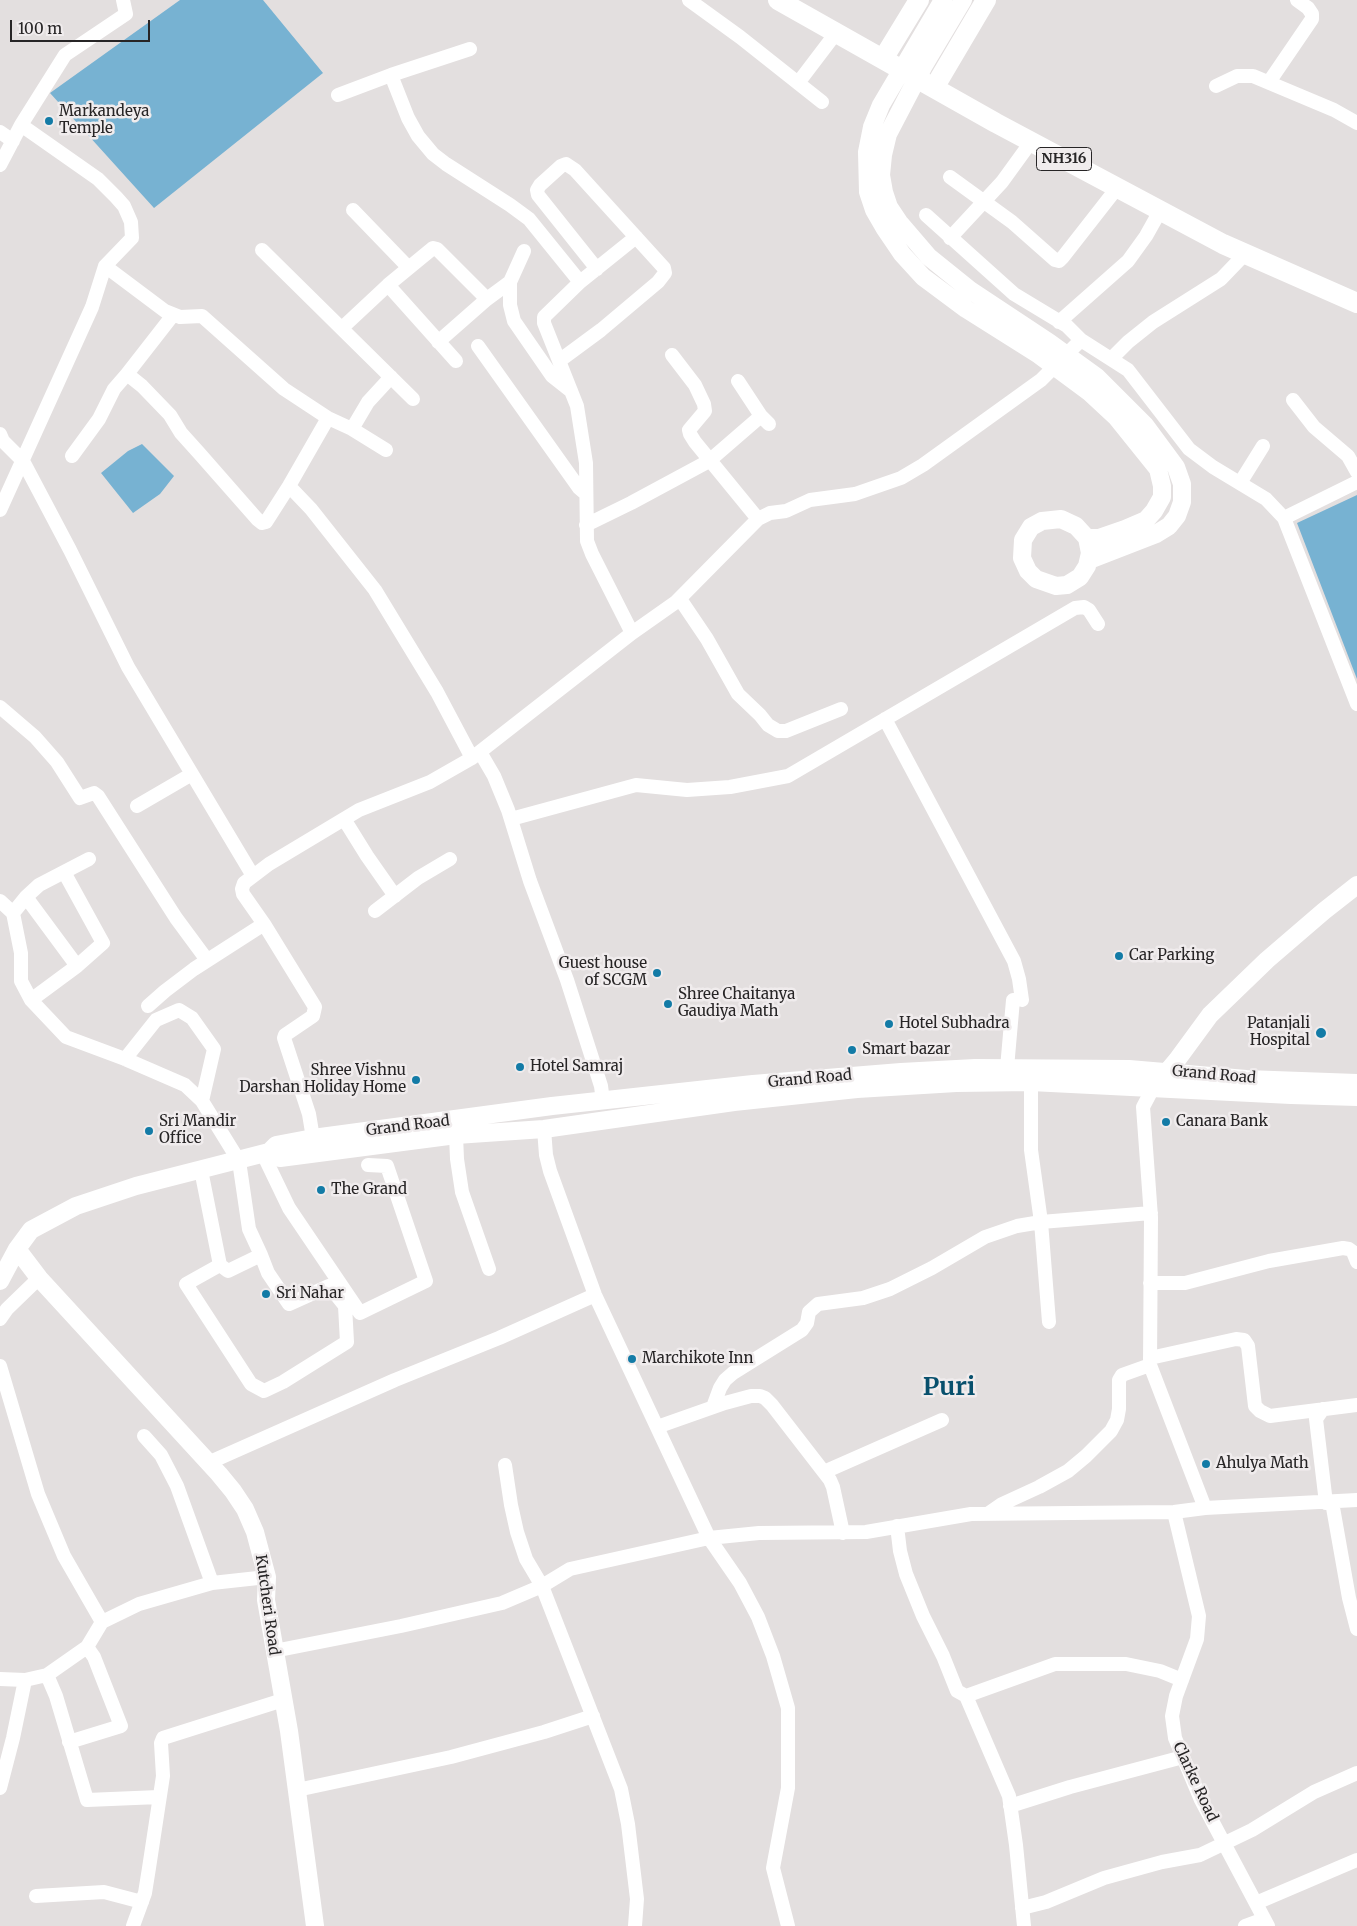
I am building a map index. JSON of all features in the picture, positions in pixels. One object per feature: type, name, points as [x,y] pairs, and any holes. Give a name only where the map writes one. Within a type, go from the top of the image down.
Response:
[{"type":"highway","name":"NH316","points":[[778,0],[1117,188],[1245,254],[1357,303]]},
{"type":"highway","points":[[883,59],[919,0]]},
{"type":"highway","points":[[934,88],[986,0]]},
{"type":"main road","points":[[943,0],[881,105],[872,127],[867,152],[868,192],[874,210],[885,229],[902,254],[924,277],[966,309],[1039,355],[1089,392],[1117,418],[1158,469],[1162,486],[1162,497],[1146,520],[1099,538],[1087,538]]},
{"type":"main road","points":[[963,0],[888,134],[881,174],[884,192],[889,207],[910,237],[929,257],[970,290],[1050,343],[1096,377],[1145,425],[1176,468],[1182,484],[1182,502],[1177,516],[1169,526],[1156,534],[1089,560]]},
{"type":"main road","points":[[1061,519],[1076,526],[1087,538],[1090,554],[1089,560],[1080,577],[1067,585],[1056,586],[1036,579],[1028,572],[1022,558],[1023,540],[1031,527],[1042,521],[1061,519]]},
{"type":"main road","points":[[1154,1088],[1210,1015],[1267,960],[1324,910],[1357,885]]},
{"type":"main road","name":"Grand Road","points":[[0,1281],[17,1249],[31,1230],[76,1206],[136,1186],[266,1153],[276,1145],[313,1138],[603,1101],[799,1080],[902,1072],[1007,1068],[1129,1069],[1246,1079],[1357,1083]]},
{"type":"main road","name":"Grand Road","points":[[266,1153],[280,1158],[456,1135],[544,1128],[734,1102],[857,1089],[956,1083],[1031,1082],[1291,1095],[1357,1096]]},
{"type":"main road","points":[[544,1108],[544,1128]]},
{"type":"main road","name":"Kutcheri Road","points":[[17,1249],[39,1278],[233,1491],[245,1509],[255,1532],[267,1578],[266,1600],[297,1790],[314,1926]]},
{"type":"street","points":[[0,165],[21,125],[65,55],[126,14],[124,0]]},
{"type":"street","points":[[689,0],[740,37],[822,102]]},
{"type":"street","points":[[1269,82],[1312,20],[1312,14],[1308,8],[1298,0]]},
{"type":"street","points":[[798,83],[836,33]]},
{"type":"street","points":[[338,95],[470,49]]},
{"type":"street","points":[[391,75],[408,118],[418,136],[433,154],[510,205],[529,220],[580,282]]},
{"type":"street","points":[[1216,86],[1244,75],[1253,76],[1334,110],[1357,123]]},
{"type":"street","points":[[0,510],[92,307],[104,266],[132,238],[130,222],[124,206],[116,197],[98,179],[21,125]]},
{"type":"street","points":[[0,132],[13,141]]},
{"type":"street","points":[[950,238],[985,202],[1015,167],[1031,142]]},
{"type":"street","points":[[559,361],[601,330],[663,278],[665,273],[664,268],[636,237],[575,170],[566,164],[561,166],[540,185],[537,190],[538,195],[597,269]]},
{"type":"street","points":[[950,177],[1012,222],[1055,260],[1059,261],[1117,188]]},
{"type":"street","points":[[353,210],[408,267]]},
{"type":"street","points":[[1059,322],[1128,261],[1146,236],[1160,210]]},
{"type":"street","points":[[926,215],[1014,294],[1066,326],[1081,340],[1128,370],[1189,449],[1213,467],[1266,499],[1284,518],[1357,704]]},
{"type":"street","points":[[632,633],[587,541],[586,463],[577,406],[544,323],[544,317],[580,282],[636,237]]},
{"type":"street","points":[[342,328],[388,284],[433,248],[437,249],[487,299]]},
{"type":"street","points":[[262,250],[413,399]]},
{"type":"street","points":[[524,251],[510,282],[510,306],[514,321],[552,376],[571,391]]},
{"type":"street","points":[[1112,359],[1128,342],[1153,322],[1221,279],[1245,254]]},
{"type":"street","points":[[104,266],[173,315],[180,317],[202,316],[284,389],[328,418],[352,429],[386,450]]},
{"type":"street","points":[[438,342],[487,299],[510,282]]},
{"type":"street","points":[[388,284],[456,362]]},
{"type":"street","points":[[72,456],[99,418],[114,389],[173,315]]},
{"type":"street","points":[[313,1138],[309,1114],[284,1038],[285,1035],[313,1016],[314,1007],[264,924],[243,894],[244,883],[269,864],[359,810],[430,782],[476,755],[632,633],[680,599],[758,519],[770,513],[786,511],[810,500],[855,494],[901,478],[923,465],[1041,380],[1081,340]]},
{"type":"street","points":[[478,346],[575,482],[586,494]]},
{"type":"street","points":[[672,354],[695,385],[704,404],[705,411],[689,430],[695,442],[758,519]]},
{"type":"street","points":[[127,374],[170,414],[187,440],[262,523],[266,522],[289,486],[328,418]]},
{"type":"street","points":[[352,429],[368,402],[390,377]]},
{"type":"street","points":[[586,525],[710,461],[765,420],[738,381]]},
{"type":"street","points":[[1293,400],[1314,427],[1348,456],[1357,472]]},
{"type":"street","points":[[0,434],[3,441],[22,462],[70,550],[128,667],[253,876]]},
{"type":"street","points":[[1240,483],[1263,446]]},
{"type":"street","points":[[1284,518],[1357,482]]},
{"type":"street","points":[[289,486],[375,590],[476,755],[501,791],[530,880],[550,930],[575,1005],[603,1101]]},
{"type":"street","points":[[680,599],[707,639],[738,694],[768,725],[778,731],[786,732],[841,709]]},
{"type":"street","points":[[511,819],[636,785],[687,790],[730,787],[788,776],[1075,608],[1084,607],[1089,610],[1098,624]]},
{"type":"street","points":[[0,707],[35,737],[57,762],[80,798],[94,794],[98,796],[176,918],[207,960]]},
{"type":"street","points":[[885,719],[1010,952],[1019,979],[1007,1068]]},
{"type":"street","points":[[138,806],[192,774]]},
{"type":"street","points":[[344,819],[367,856],[396,896]]},
{"type":"street","points":[[375,911],[418,878],[450,858]]},
{"type":"street","points":[[13,913],[26,897],[40,885],[89,859]]},
{"type":"street","points":[[31,1000],[77,966],[103,943],[64,872]]},
{"type":"street","points":[[26,897],[77,966]]},
{"type":"street","points":[[0,901],[13,913],[21,953],[21,980],[31,1000],[66,1036],[185,1085],[202,1101],[239,1161],[249,1229],[268,1273],[289,1304],[329,1286],[345,1306],[346,1342],[283,1382],[264,1391],[251,1384],[186,1284],[220,1265]]},
{"type":"street","points":[[148,1006],[207,960],[264,924]]},
{"type":"street","points":[[125,1059],[156,1020],[179,1010],[192,1018],[214,1049],[202,1101]]},
{"type":"street","points":[[1031,1082],[1031,1150],[1041,1222],[1049,1322]]},
{"type":"street","points":[[1154,1088],[1143,1107],[1151,1213],[1150,1361],[1205,1508]]},
{"type":"street","points":[[544,1128],[546,1155],[550,1171],[595,1295],[709,1538],[740,1583],[758,1618],[773,1656],[788,1708],[788,1788],[772,1868],[788,1926]]},
{"type":"street","points":[[456,1135],[457,1159],[462,1192],[489,1269]]},
{"type":"street","points":[[266,1153],[289,1208],[360,1314],[426,1280],[387,1166],[368,1165]]},
{"type":"street","points":[[201,1170],[220,1265],[228,1271],[260,1256]]},
{"type":"street","points":[[713,1407],[725,1380],[733,1373],[802,1330],[807,1324],[809,1312],[818,1304],[863,1298],[875,1294],[932,1268],[985,1236],[1017,1226],[1041,1222],[1151,1213]]},
{"type":"street","points":[[1150,1283],[1185,1283],[1269,1262],[1342,1248],[1353,1252],[1357,1262]]},
{"type":"street","points":[[0,1319],[7,1309],[39,1278]]},
{"type":"street","points":[[208,1463],[296,1422],[499,1338],[595,1295]]},
{"type":"street","points":[[988,1513],[1002,1504],[1039,1488],[1068,1471],[1086,1456],[1111,1431],[1117,1420],[1119,1380],[1122,1375],[1150,1361],[1236,1339],[1244,1340],[1248,1346],[1255,1406],[1260,1411],[1270,1416],[1357,1405]]},
{"type":"street","points":[[0,1366],[38,1494],[64,1556],[102,1622]]},
{"type":"street","points":[[656,1427],[751,1396],[765,1398],[824,1472],[833,1488],[843,1532]]},
{"type":"street","points":[[1323,1409],[1316,1419],[1329,1503],[1357,1629]]},
{"type":"street","points":[[824,1472],[942,1420]]},
{"type":"street","points":[[144,1436],[161,1455],[177,1486],[212,1583]]},
{"type":"street","points":[[505,1465],[517,1532],[526,1559],[542,1586],[622,1789],[637,1898],[635,1926]]},
{"type":"street","points":[[274,1650],[401,1626],[502,1603],[542,1586],[570,1569],[709,1538],[759,1533],[866,1532],[971,1514],[988,1513],[1174,1512],[1205,1508],[1329,1503],[1357,1500]]},
{"type":"street","name":"Clarke Road","points":[[1174,1512],[1199,1616],[1196,1639],[1176,1696],[1172,1716],[1174,1738],[1201,1800],[1266,1922]]},
{"type":"street","points":[[897,1526],[900,1551],[906,1574],[923,1616],[944,1656],[957,1691],[966,1696],[1009,1796],[1024,1926]]},
{"type":"street","points":[[0,1680],[25,1680],[47,1674],[87,1647],[102,1622],[139,1604],[212,1583],[267,1578]]},
{"type":"street","points":[[69,1742],[121,1726],[94,1658],[87,1647]]},
{"type":"street","points":[[966,1696],[1055,1664],[1126,1664],[1160,1671],[1182,1680]]},
{"type":"street","points":[[47,1674],[56,1696],[87,1800],[159,1797]]},
{"type":"street","points":[[0,1788],[14,1738],[25,1680]]},
{"type":"street","points":[[133,1926],[142,1902],[150,1868],[164,1767],[161,1743],[163,1738],[283,1700]]},
{"type":"street","points":[[297,1790],[451,1757],[544,1732],[593,1716]]},
{"type":"street","points":[[1010,1806],[1070,1787],[1183,1757]]},
{"type":"street","points":[[1022,1908],[1046,1902],[1104,1878],[1162,1862],[1200,1855],[1252,1830],[1314,1792],[1357,1773]]},
{"type":"street","points":[[1256,1903],[1357,1860]]},
{"type":"street","points":[[36,1896],[104,1892],[142,1902]]},
{"type":"street","points":[[1245,1926],[1266,1922]]},
{"type":"water","points":[[180,0],[263,0],[323,73],[154,208],[50,93]]},
{"type":"water","points":[[142,444],[174,476],[160,494],[133,513],[101,473],[128,451]]},
{"type":"water","points":[[1357,495],[1357,679],[1297,523]]},
{"type":"place","name":"Markandeya Temple","points":[[49,121]]},
{"type":"place","name":"Car Parking","points":[[1119,956]]},
{"type":"place","name":"Guest house of SCGM","points":[[657,973]]},
{"type":"place","name":"Shree Chaitanya Gaudiya Math","points":[[668,1004]]},
{"type":"place","name":"Hotel Subhadra","points":[[889,1024]]},
{"type":"place","name":"Patanjali Hospital","points":[[1321,1033]]},
{"type":"place","name":"Smart bazar","points":[[852,1050]]},
{"type":"place","name":"Hotel Samraj","points":[[520,1067]]},
{"type":"place","name":"Shree Vishnu Darshan Holiday Home","points":[[416,1080]]},
{"type":"place","name":"Canara Bank","points":[[1166,1122]]},
{"type":"place","name":"Sri Mandir Office","points":[[149,1131]]},
{"type":"place","name":"The Grand","points":[[321,1190]]},
{"type":"place","name":"Sri Nahar","points":[[266,1294]]},
{"type":"place","name":"Marchikote Inn","points":[[632,1359]]},
{"type":"place","name":"Ahulya Math","points":[[1206,1464]]},
{"type":"district","name":"Puri","points":[[949,1388]]}]
